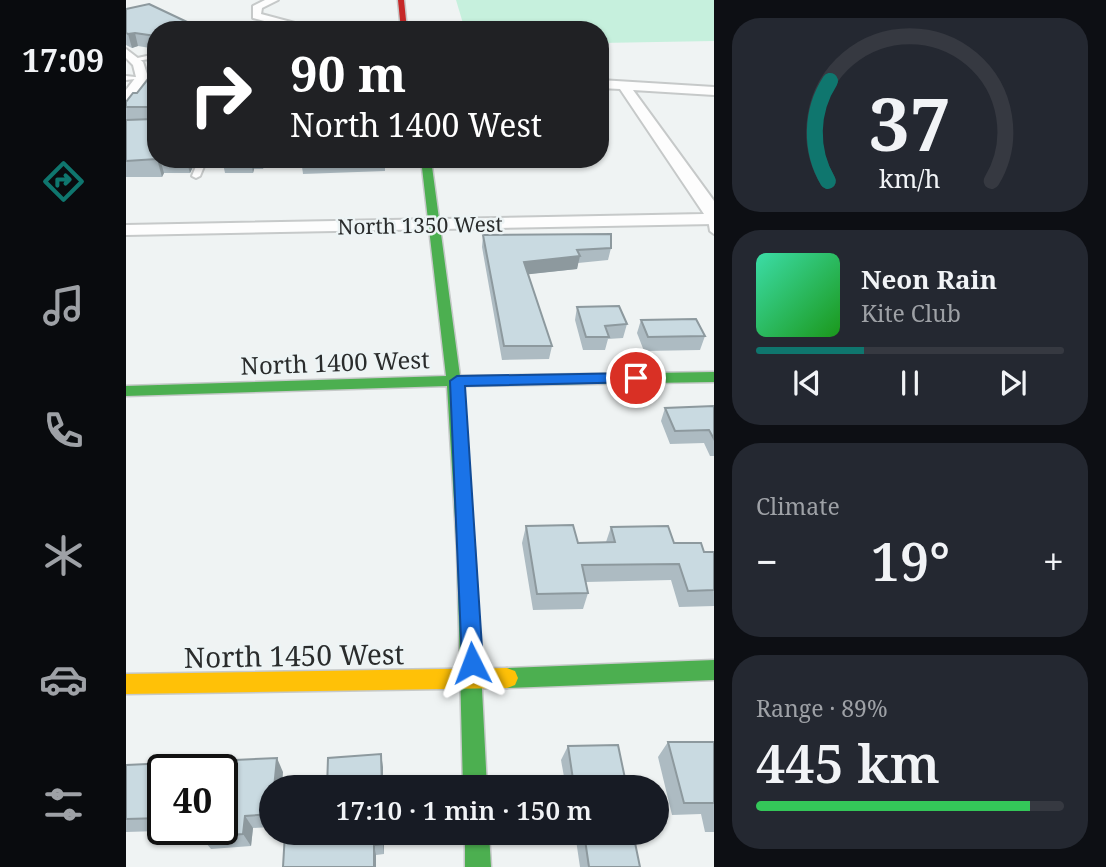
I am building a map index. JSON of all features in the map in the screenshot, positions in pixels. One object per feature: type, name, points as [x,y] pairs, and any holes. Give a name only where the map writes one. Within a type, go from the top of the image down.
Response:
[{"type":"street","points":[[269,21],[256,16],[258,6],[273,0]]},
{"type":"street","points":[[401,0],[403,21]]},
{"type":"street","points":[[126,98],[141,78],[142,70],[131,55]]},
{"type":"street","points":[[609,84],[714,92]]},
{"type":"street","points":[[623,85],[713,211],[713,223]]},
{"type":"street","points":[[428,168],[438,225],[457,381],[473,679],[475,775]]},
{"type":"street","name":"North 1350 West","points":[[126,230],[713,223]]},
{"type":"street","name":"North 1400 West","points":[[126,391],[457,381],[714,377]]},
{"type":"street","name":"North 1450 West","points":[[126,684],[473,679],[714,670]]},
{"type":"street","points":[[477,845],[478,867]]},
{"type":"lane","points":[[126,78],[141,78]]},
{"type":"lane","points":[[197,176],[200,168]]},
{"type":"green space","points":[[456,0],[714,0],[714,41],[609,43],[609,21],[462,21]]},
{"type":"building","points":[[149,4],[185,21],[147,21],[147,35],[128,34],[126,9]]},
{"type":"building","points":[[147,80],[147,107],[126,107],[126,102],[133,93],[137,93]]},
{"type":"building","points":[[147,119],[147,160],[126,161],[126,120]]},
{"type":"building","points":[[611,234],[611,248],[577,250],[580,256],[524,262],[552,346],[504,346],[483,235]]},
{"type":"building","points":[[619,306],[627,324],[605,326],[609,337],[586,337],[577,307]]},
{"type":"building","points":[[696,319],[705,336],[648,337],[641,320]]},
{"type":"building","points":[[714,406],[714,439],[709,430],[675,431],[665,408]]},
{"type":"building","points":[[573,525],[578,543],[615,542],[611,527],[668,526],[674,543],[701,543],[704,552],[714,552],[714,590],[688,591],[679,564],[582,565],[588,593],[537,594],[526,526]]},
{"type":"building","points":[[668,742],[714,742],[714,803],[684,803]]},
{"type":"building","points":[[618,745],[624,775],[572,775],[568,746]]},
{"type":"building","points":[[381,754],[382,775],[327,775],[328,758]]},
{"type":"building","points":[[277,758],[275,775],[259,775],[259,815],[245,816],[243,834],[238,834],[238,760]]},
{"type":"building","points":[[147,764],[147,818],[126,819],[126,765]]},
{"type":"building","points":[[284,845],[374,845],[374,867],[283,867]]},
{"type":"building","points":[[586,845],[635,845],[640,867],[589,867]]},
{"type":"traffic: fast","points":[[427,168],[438,237],[455,394],[466,551],[475,775]]},
{"type":"traffic: fast","points":[[126,391],[457,381],[714,377]]},
{"type":"traffic: fast","points":[[507,678],[714,670]]},
{"type":"traffic: fast","points":[[477,845],[478,867]]},
{"type":"traffic: slow","points":[[126,684],[507,678]]},
{"type":"traffic: jam","points":[[401,0],[403,21]]},
{"type":"route","points":[[472,663],[457,381],[636,378]]}]
